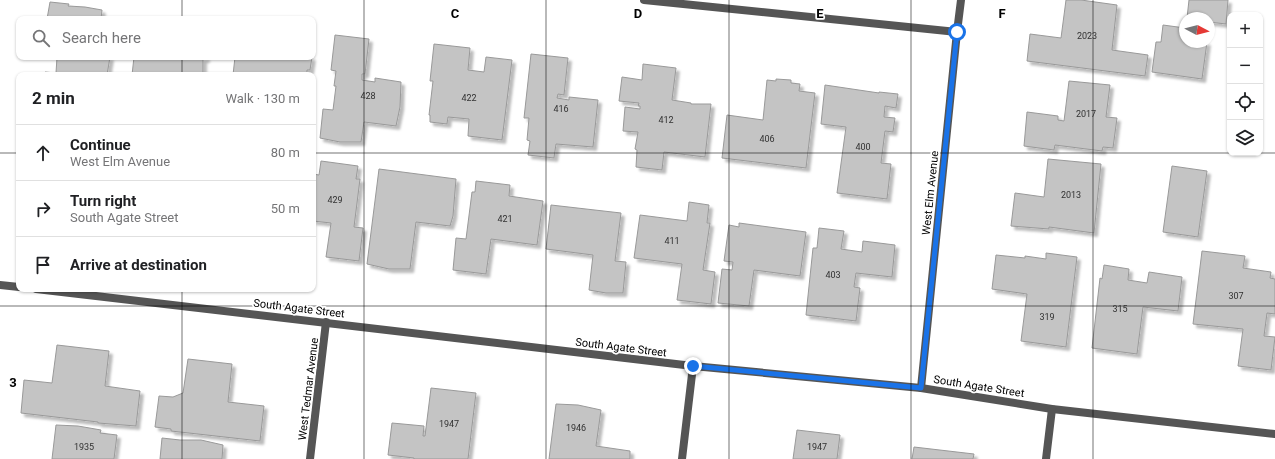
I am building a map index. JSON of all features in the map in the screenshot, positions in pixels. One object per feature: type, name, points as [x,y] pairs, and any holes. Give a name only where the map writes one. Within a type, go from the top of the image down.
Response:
[{"type":"street","points":[[644,0],[957,32]]},
{"type":"street","name":"West Elm Avenue","points":[[921,388],[961,0]]},
{"type":"street","points":[[0,285],[16,287]]},
{"type":"street","name":"South Agate Street","points":[[62,292],[693,366],[921,388],[1052,409],[1275,434]]},
{"type":"street","name":"West Tedmar Avenue","points":[[310,459],[326,322]]},
{"type":"street","points":[[682,459],[693,366]]},
{"type":"street","points":[[1046,459],[1052,409]]},
{"type":"building","points":[[1066,0],[1081,0],[1117,5],[1112,50],[1148,55],[1145,76],[1027,61],[1030,34],[1061,38]]},
{"type":"building","points":[[1189,0],[1228,0],[1226,24],[1215,23],[1215,12],[1188,12]]},
{"type":"building","points":[[50,2],[69,4],[68,6],[102,10],[101,16],[48,16]]},
{"type":"building","points":[[1163,25],[1179,27],[1179,48],[1206,48],[1202,79],[1152,72],[1156,42],[1161,42]]},
{"type":"building","points":[[335,35],[369,39],[365,74],[362,74],[362,80],[375,82],[375,78],[401,82],[400,107],[396,126],[364,122],[361,142],[340,142],[320,138],[323,109],[333,110],[336,71],[331,70]]},
{"type":"building","points":[[434,44],[470,48],[468,70],[484,72],[486,57],[512,60],[502,140],[468,136],[469,119],[448,117],[447,124],[430,122],[429,115],[433,81],[430,81]]},
{"type":"building","points":[[531,54],[568,58],[564,95],[558,94],[557,98],[569,100],[569,97],[598,100],[593,147],[556,144],[554,158],[528,155],[530,141],[527,140],[529,118],[524,118]]},
{"type":"building","points":[[57,60],[110,60],[108,72],[56,72]]},
{"type":"building","points":[[134,60],[203,60],[203,72],[132,72]]},
{"type":"building","points":[[235,60],[312,60],[310,70],[307,70],[307,72],[233,72]]},
{"type":"building","points":[[643,64],[676,68],[672,100],[691,104],[711,104],[705,157],[664,152],[662,170],[636,167],[637,150],[635,149],[638,132],[623,131],[625,107],[640,109],[640,106],[638,106],[639,103],[619,101],[622,77],[642,80]]},
{"type":"building","points":[[776,79],[791,80],[791,83],[800,84],[799,91],[815,93],[806,168],[722,158],[727,115],[763,120],[767,80],[776,81]]},
{"type":"building","points":[[1069,81],[1110,85],[1106,117],[1117,118],[1113,148],[1103,147],[1102,151],[1055,145],[1054,150],[1024,146],[1027,112],[1058,116],[1058,120],[1064,121]]},
{"type":"building","points":[[825,85],[879,93],[898,94],[896,108],[885,106],[884,117],[895,118],[893,132],[885,131],[881,163],[891,164],[887,199],[837,193],[846,127],[821,124]]},
{"type":"building","points":[[1048,159],[1101,164],[1094,233],[1049,227],[1049,229],[1011,226],[1015,193],[1044,197]]},
{"type":"building","points":[[321,161],[358,166],[356,179],[360,179],[354,227],[363,228],[359,261],[326,257],[331,223],[316,221],[316,174],[319,175]]},
{"type":"building","points":[[1172,166],[1207,171],[1198,237],[1163,232]]},
{"type":"building","points":[[379,169],[456,179],[453,216],[450,226],[416,222],[410,269],[389,269],[367,264]]},
{"type":"building","points":[[476,181],[510,185],[509,196],[543,201],[537,245],[491,239],[486,274],[453,270],[456,238],[466,239],[472,192],[475,192]]},
{"type":"building","points":[[689,202],[709,205],[707,223],[710,223],[703,270],[715,272],[711,304],[677,300],[682,264],[634,258],[640,215],[687,221]]},
{"type":"building","points":[[551,205],[621,213],[615,261],[626,262],[623,293],[606,293],[589,290],[593,255],[546,249]]},
{"type":"building","points":[[739,223],[806,232],[800,276],[754,270],[749,306],[718,303],[722,269],[732,270],[733,262],[724,261],[729,225],[739,227]]},
{"type":"building","points":[[819,228],[844,231],[841,249],[862,252],[863,241],[895,245],[892,277],[856,273],[854,287],[860,288],[856,321],[806,315],[813,248],[817,248]]},
{"type":"building","points":[[1202,251],[1245,256],[1243,268],[1271,272],[1270,278],[1275,279],[1275,314],[1267,313],[1264,336],[1275,337],[1271,370],[1238,366],[1243,329],[1193,324]]},
{"type":"building","points":[[1046,253],[1077,257],[1066,347],[1021,341],[1027,294],[992,289],[996,255],[1025,258],[1025,256],[1046,259]]},
{"type":"building","points":[[1104,265],[1129,269],[1128,280],[1147,283],[1149,272],[1182,277],[1178,311],[1143,307],[1137,354],[1092,348],[1100,278],[1102,279]]},
{"type":"building","points":[[57,345],[109,351],[105,386],[140,391],[136,426],[98,423],[21,413],[24,380],[52,383]]},
{"type":"building","points":[[188,359],[232,364],[228,402],[264,406],[260,441],[171,431],[171,429],[155,427],[159,396],[173,397],[183,393]]},
{"type":"building","points":[[431,388],[476,393],[468,459],[414,459],[388,455],[392,423],[424,426],[423,436],[425,436]]},
{"type":"building","points":[[556,404],[578,405],[601,410],[596,446],[630,451],[630,459],[549,459]]},
{"type":"building","points":[[56,425],[78,426],[101,430],[100,433],[117,435],[114,459],[52,459]]},
{"type":"building","points":[[797,430],[840,435],[837,459],[793,459]]},
{"type":"building","points":[[162,438],[201,440],[223,445],[222,459],[160,459]]},
{"type":"building","points":[[914,447],[974,454],[973,459],[912,459]]},
{"type":"route","points":[[693,366],[921,388],[957,32]]}]
